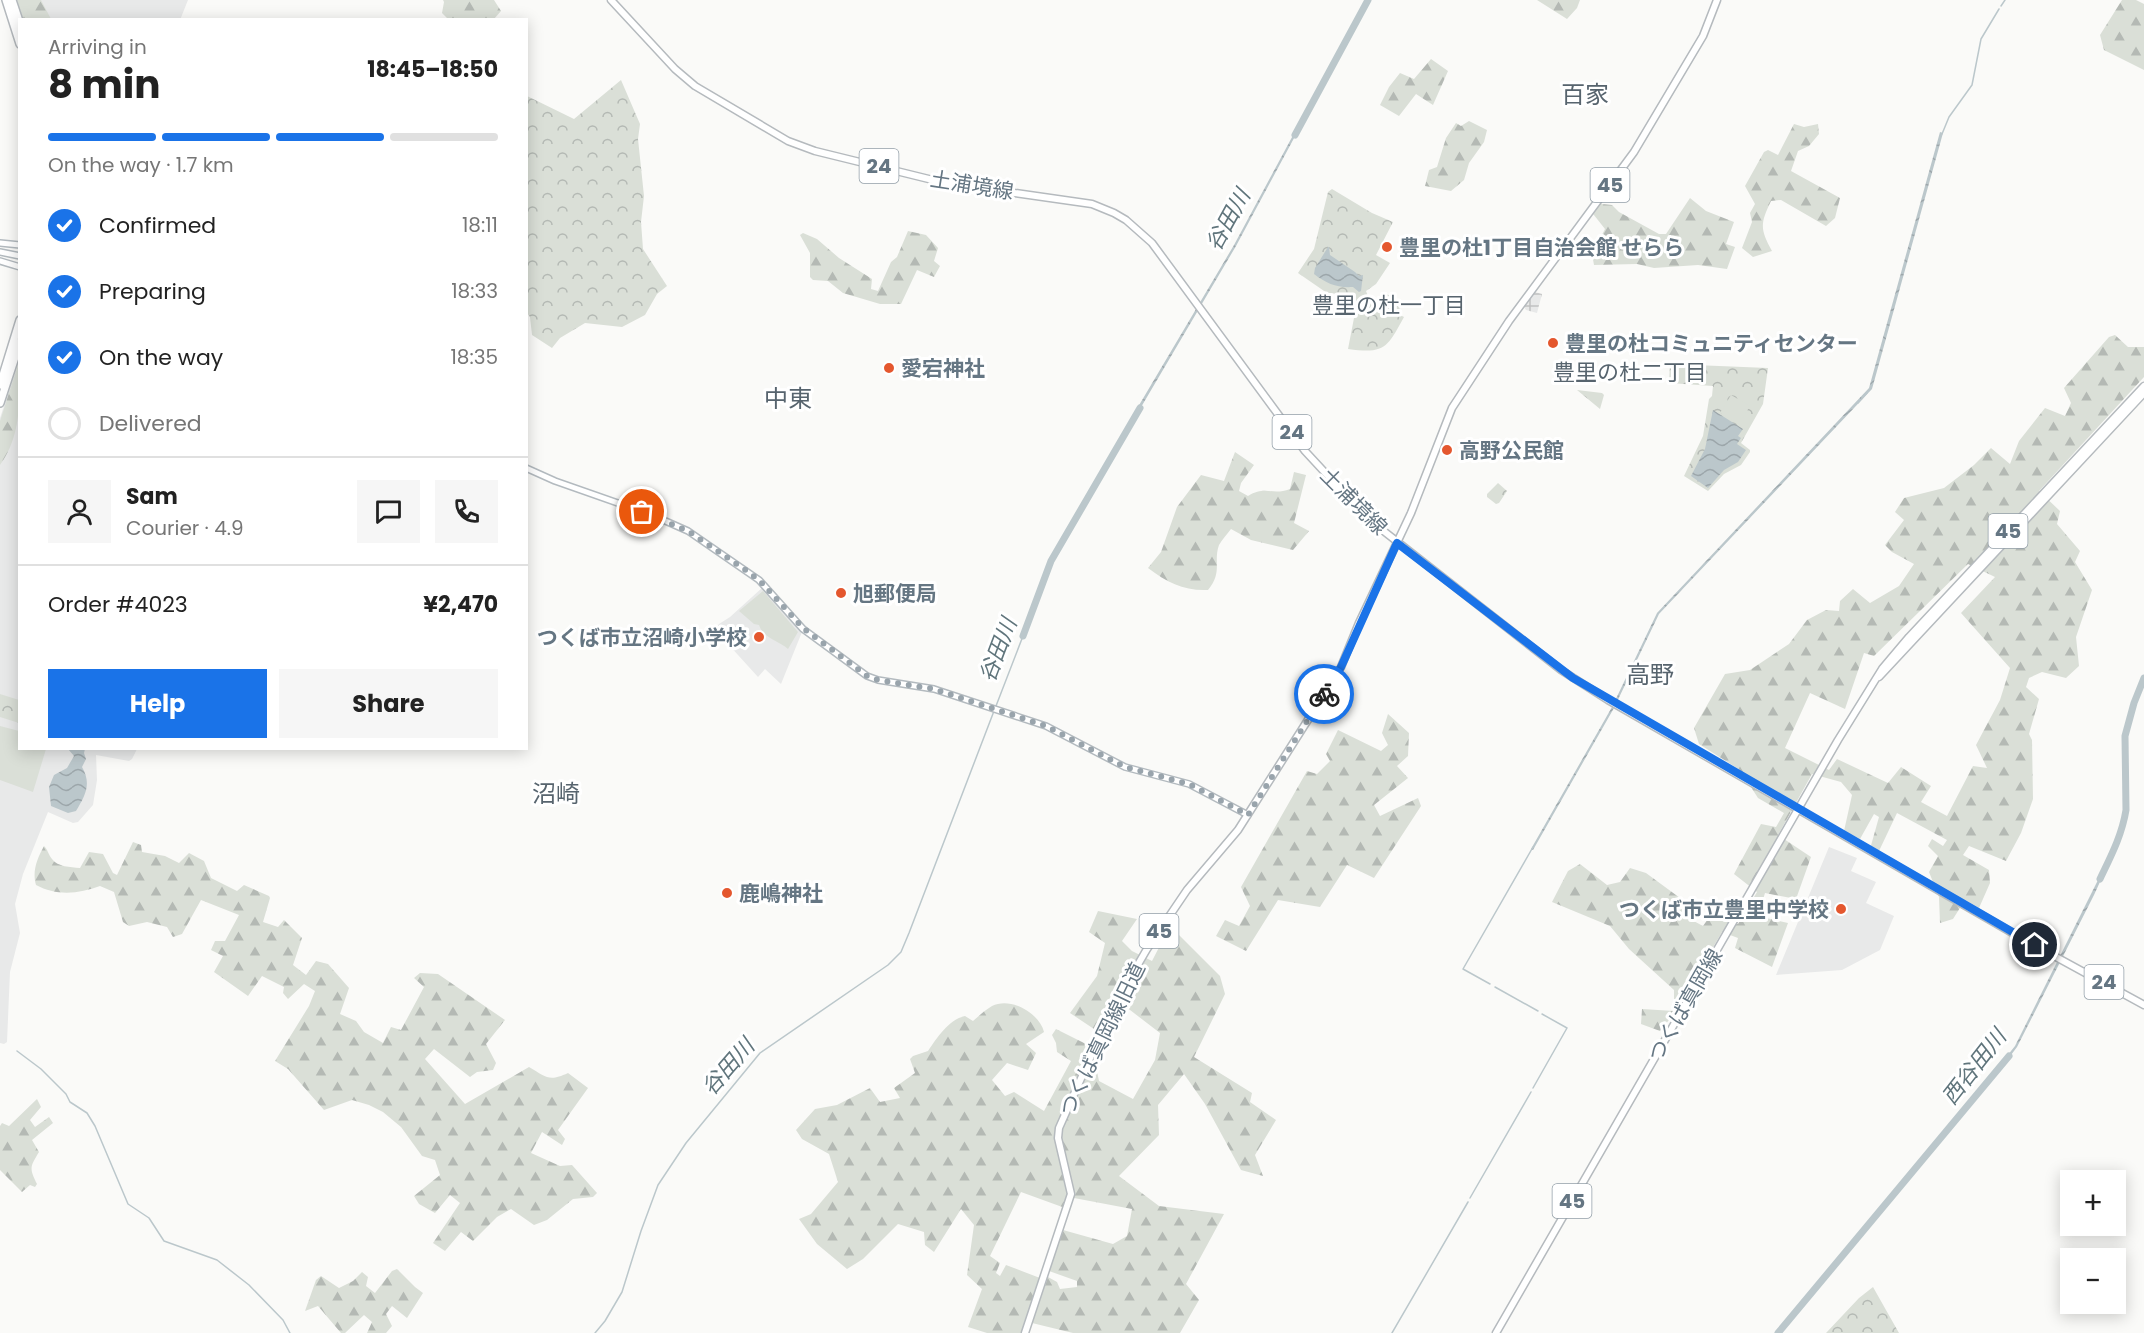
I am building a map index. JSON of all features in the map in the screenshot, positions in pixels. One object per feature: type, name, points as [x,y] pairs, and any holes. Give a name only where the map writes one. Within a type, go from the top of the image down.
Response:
[{"type":"highway","points":[[6,0],[18,38]]},
{"type":"highway","points":[[12,0],[18,18]]},
{"type":"highway","points":[[0,385],[18,326]]},
{"type":"highway","points":[[0,403],[18,348]]},
{"type":"main road","name":"土浦境線","points":[[611,0],[684,77],[714,99],[775,134],[815,151],[945,183],[1082,202],[1108,210],[1134,226],[1149,240],[1305,451],[1371,522],[1397,543],[1573,678],[2056,957],[2144,1005]]},
{"type":"main road","name":"つくば真岡線旧道","points":[[1025,1333],[1071,1194],[1058,1138],[1060,1123],[1111,1011],[1169,915],[1248,815],[1341,667],[1397,543],[1452,408],[1502,330],[1634,152],[1703,36],[1716,0]]},
{"type":"main road","points":[[0,243],[18,245]]},
{"type":"main road","points":[[0,252],[18,256]]},
{"type":"main road","points":[[0,261],[18,266]]},
{"type":"main road","name":"つくば真岡線","points":[[1496,1333],[1798,808],[1882,669],[1909,637],[2144,386]]},
{"type":"main road","name":"つくば真岡線","points":[[1876,679],[2144,393]]},
{"type":"main road","points":[[528,469],[564,485],[652,515],[688,531],[759,579],[803,628],[867,676],[878,680],[918,685],[1052,728],[1125,767],[1189,784],[1248,815]]},
{"type":"shaded area","points":[[17,0],[188,0],[181,18],[22,18]]},
{"type":"shaded area","points":[[1535,292],[1542,294],[1537,313],[1526,310],[1524,307]]},
{"type":"shaded area","points":[[18,363],[18,750],[136,750],[129,761],[96,755],[97,780],[93,805],[78,822],[73,823],[48,812],[23,874],[15,904],[20,933],[10,972],[7,1042],[4,1044],[0,1043],[0,418]]},
{"type":"shaded area","name":"つくば市立沼崎小学校","points":[[763,587],[802,632],[781,684],[765,669],[758,677],[713,631]]},
{"type":"shaded area","name":"つくば市立豊里中学校","points":[[1829,847],[1857,858],[1851,871],[1876,882],[1866,903],[1894,916],[1880,950],[1842,970],[1776,975]]},
{"type":"green space","points":[[17,0],[41,0],[50,18],[23,18]]},
{"type":"green space","points":[[443,0],[494,0],[501,11],[495,18],[447,18],[442,13]]},
{"type":"green space","points":[[1537,0],[1580,0],[1577,8],[1567,19]]},
{"type":"green space","points":[[2122,0],[2136,0],[2144,4],[2144,70],[2104,50],[2100,35]]},
{"type":"green space","points":[[1431,59],[1448,71],[1433,105],[1416,94],[1399,116],[1380,105],[1389,87],[1400,73],[1414,79]]},
{"type":"green space","points":[[621,80],[640,124],[638,139],[644,196],[641,222],[643,249],[667,286],[657,294],[645,315],[622,327],[585,323],[560,338],[552,348],[532,335],[528,314],[528,96],[574,119]]},
{"type":"green space","points":[[1469,121],[1487,130],[1484,142],[1469,163],[1464,180],[1451,191],[1425,186],[1429,170],[1437,167],[1446,138],[1456,123],[1461,126]]},
{"type":"green space","points":[[1794,124],[1804,127],[1818,124],[1819,134],[1809,146],[1798,151],[1791,171],[1840,198],[1835,218],[1826,226],[1781,200],[1771,201],[1763,226],[1765,237],[1772,251],[1753,257],[1742,248],[1752,222],[1750,213],[1755,204],[1745,186],[1764,152],[1768,150],[1778,155]]},
{"type":"green space","points":[[1332,189],[1372,213],[1393,222],[1376,255],[1390,263],[1376,284],[1366,291],[1371,304],[1380,304],[1383,292],[1399,301],[1400,315],[1404,317],[1384,347],[1370,350],[1348,349],[1354,318],[1354,295],[1327,293],[1298,273],[1314,249],[1328,192]]},
{"type":"green space","points":[[1690,198],[1706,211],[1734,222],[1726,244],[1735,247],[1727,269],[1698,265],[1654,268],[1637,264],[1594,265],[1592,254],[1605,229],[1590,210],[1593,203],[1612,205],[1619,212],[1659,234],[1666,234]]},
{"type":"green space","points":[[908,231],[926,235],[938,248],[934,261],[940,266],[934,277],[917,270],[901,304],[880,304],[843,293],[828,281],[813,280],[810,277],[810,253],[800,235],[803,233],[817,239],[839,258],[872,279],[871,289],[878,291]]},
{"type":"green space","points":[[2115,335],[2128,347],[2144,347],[2144,377],[2039,491],[2060,511],[2057,524],[2080,551],[2075,562],[2092,590],[2076,637],[2079,666],[2066,678],[2042,672],[2029,678],[2026,687],[2039,699],[2029,734],[2032,740],[2033,799],[2021,833],[2006,861],[1969,846],[1963,855],[1989,870],[1990,883],[1979,908],[1965,900],[1953,919],[1940,923],[1939,897],[1929,872],[1938,856],[1928,846],[1932,839],[1943,846],[1947,840],[1897,813],[1879,851],[1870,849],[1879,817],[1874,814],[1860,839],[1844,831],[1852,795],[1841,782],[1812,774],[1778,835],[1811,857],[1796,899],[1765,893],[1758,916],[1788,923],[1772,967],[1735,948],[1738,938],[1722,932],[1673,1015],[1660,1031],[1641,1024],[1642,1009],[1674,1011],[1674,990],[1629,949],[1610,926],[1552,902],[1568,871],[1580,864],[1607,885],[1620,882],[1630,868],[1646,873],[1695,909],[1690,919],[1703,926],[1713,912],[1738,924],[1757,892],[1734,874],[1761,824],[1776,827],[1784,813],[1758,798],[1740,770],[1699,744],[1694,728],[1725,674],[1750,670],[1789,644],[1807,620],[1826,610],[1839,611],[1840,601],[1853,589],[1870,603],[1899,586],[1914,564],[1892,552],[1885,545],[1904,520],[1895,512],[1904,498],[1944,488],[1974,465],[1991,448],[2010,464],[2019,441],[2045,408],[2065,416],[2071,403],[2064,388],[2109,337]],"holes":[[[1968,564],[1995,577],[1961,613],[2010,668],[2000,700],[1976,745],[1987,768],[1973,766],[1947,816],[1921,802],[1931,786],[1901,767],[1888,783],[1837,759],[1829,770],[1785,748],[1810,693],[1845,709],[1864,653],[1874,656]]]},
{"type":"green space","points":[[1670,364],[1768,368],[1763,404],[1741,443],[1750,452],[1741,465],[1724,474],[1708,491],[1684,476],[1703,436],[1713,386],[1669,383]]},
{"type":"green space","points":[[18,365],[16,428],[0,465],[0,421]]},
{"type":"green space","points":[[1577,390],[1602,393],[1604,395],[1600,409]]},
{"type":"green space","points":[[1731,395],[1750,406],[1739,424],[1720,413]]},
{"type":"green space","points":[[1235,452],[1254,465],[1241,483],[1239,491],[1248,496],[1260,491],[1290,489],[1294,472],[1306,475],[1294,523],[1309,531],[1293,550],[1251,540],[1231,529],[1219,545],[1215,578],[1208,590],[1191,589],[1169,582],[1148,568],[1161,552],[1177,507],[1201,475],[1224,481]]},
{"type":"green space","points":[[1498,483],[1507,491],[1496,504],[1487,497],[1487,494]]},
{"type":"green space","points":[[763,591],[798,632],[788,649],[768,636],[759,625],[754,624],[739,611]]},
{"type":"green space","points":[[0,694],[18,700],[18,723],[0,717]]},
{"type":"green space","points":[[1388,714],[1409,733],[1408,756],[1397,766],[1408,778],[1374,805],[1380,816],[1418,798],[1421,806],[1374,878],[1347,865],[1320,907],[1278,900],[1246,951],[1216,936],[1225,920],[1239,926],[1250,906],[1241,887],[1307,771],[1317,774],[1330,761],[1326,754],[1338,730],[1381,751],[1388,745],[1382,733]]},
{"type":"green space","points":[[0,726],[18,731],[18,750],[46,750],[33,792],[0,780]]},
{"type":"green space","points":[[133,842],[141,845],[142,852],[165,856],[179,863],[189,853],[204,861],[211,878],[237,891],[244,885],[269,896],[263,922],[278,927],[284,920],[302,938],[293,965],[306,975],[316,961],[328,964],[349,988],[340,1014],[356,1021],[364,1032],[383,1043],[391,1027],[401,1030],[424,987],[414,978],[420,973],[438,974],[505,1020],[486,1044],[496,1063],[493,1070],[477,1072],[470,1077],[434,1049],[425,1059],[465,1104],[529,1067],[552,1078],[568,1073],[588,1088],[558,1130],[565,1139],[562,1145],[542,1132],[531,1153],[560,1166],[572,1165],[597,1193],[593,1197],[573,1199],[547,1220],[534,1225],[511,1209],[497,1217],[473,1241],[461,1232],[445,1251],[433,1243],[460,1203],[450,1195],[435,1213],[419,1204],[414,1196],[440,1175],[435,1160],[422,1156],[401,1127],[383,1112],[369,1105],[352,1100],[324,1110],[288,1069],[275,1061],[309,1006],[315,991],[304,984],[288,999],[283,993],[284,987],[262,976],[248,996],[214,972],[223,956],[211,950],[215,941],[225,941],[239,915],[201,900],[182,934],[173,937],[167,927],[147,922],[129,926],[123,922],[114,892],[100,886],[68,893],[51,891],[36,885],[36,865],[44,846],[55,862],[68,867],[80,868],[89,852],[103,854],[113,873],[117,875]]},
{"type":"green space","points":[[1098,911],[1137,919],[1122,941],[1132,951],[1152,961],[1170,926],[1220,976],[1225,994],[1194,1057],[1252,1093],[1250,1102],[1276,1120],[1255,1155],[1263,1176],[1241,1170],[1205,1104],[1184,1074],[1158,1105],[1159,1135],[1119,1176],[1159,1206],[1224,1214],[1186,1284],[1199,1300],[1180,1333],[1073,1333],[1032,1323],[1048,1277],[1057,1282],[1060,1289],[1077,1287],[1077,1281],[1049,1271],[1063,1230],[1113,1244],[1127,1236],[1132,1209],[1074,1198],[1071,1194],[1065,1208],[1021,1192],[990,1256],[1000,1263],[996,1273],[1000,1276],[1006,1265],[1040,1278],[1022,1333],[987,1333],[968,1327],[982,1289],[967,1275],[974,1225],[961,1209],[934,1252],[925,1245],[924,1232],[898,1224],[863,1259],[847,1269],[817,1244],[799,1219],[811,1214],[838,1182],[829,1154],[802,1139],[796,1130],[815,1109],[837,1105],[870,1088],[880,1102],[900,1098],[894,1088],[915,1073],[910,1059],[928,1051],[943,1030],[953,1021],[965,1016],[973,1021],[992,1006],[1008,1003],[1024,1008],[1037,1019],[1044,1032],[1026,1044],[1036,1053],[1028,1070],[1007,1063],[992,1080],[1005,1096],[1014,1092],[1044,1111],[1071,1061],[1057,1052],[1052,1035],[1056,1029],[1092,1047],[1099,1081],[1133,1099],[1155,1060],[1160,1033],[1117,1000],[1097,1031],[1070,1013],[1097,976],[1105,943],[1089,932]]},
{"type":"green space","points":[[37,1099],[41,1107],[30,1120],[35,1127],[49,1117],[53,1123],[32,1140],[39,1152],[32,1168],[37,1184],[35,1187],[30,1185],[22,1192],[0,1170],[0,1126],[2,1123],[9,1126]]},
{"type":"green space","points":[[397,1269],[423,1293],[407,1318],[392,1306],[386,1314],[392,1326],[386,1333],[367,1333],[372,1322],[364,1315],[345,1333],[341,1333],[318,1306],[305,1311],[316,1280],[321,1276],[339,1288],[353,1281],[362,1272],[368,1277],[366,1286],[375,1293],[392,1271]]},
{"type":"green space","points":[[1873,1287],[1899,1333],[1826,1333],[1859,1298]]},
{"type":"water","points":[[1298,126],[1300,127],[1236,246],[1137,414],[1135,412],[1234,245]]},
{"type":"water","points":[[1940,132],[1943,133],[1872,389],[1659,614],[1614,708],[1533,850],[1531,849],[1612,707],[1657,613],[1869,388]]},
{"type":"water","points":[[1328,247],[1330,255],[1359,276],[1363,275],[1361,291],[1353,287],[1332,285],[1314,274],[1315,268]]},
{"type":"water","points":[[1713,410],[1743,429],[1738,436],[1741,438],[1737,444],[1746,450],[1738,462],[1724,470],[1708,488],[1691,476],[1705,449]]},
{"type":"water","points":[[69,750],[85,750],[86,759],[82,767],[87,784],[76,811],[68,813],[51,806],[49,787],[54,775],[67,768],[74,756]]},
{"type":"water","points":[[2102,872],[2104,873],[2094,895],[2017,1047],[2005,1063],[2003,1061],[2015,1046]]},
{"type":"waterway","name":"谷田川","points":[[1295,135],[1368,0]]},
{"type":"waterway","points":[[2001,6],[2005,0]]},
{"type":"waterway","points":[[1942,134],[1949,117],[1972,85],[1981,39],[1999,9]]},
{"type":"waterway","points":[[1858,403],[1867,393]]},
{"type":"waterway","name":"谷田川","points":[[1023,636],[1051,561],[1140,408]]},
{"type":"waterway","name":"谷田川","points":[[996,706],[1023,636]]},
{"type":"waterway","name":"西谷田川","points":[[2100,879],[2116,845],[2126,810],[2125,736],[2144,678]]},
{"type":"waterway","name":"谷田川","points":[[595,1333],[622,1292],[658,1185],[686,1143],[760,1053],[888,965],[901,952],[994,711]]},
{"type":"waterway","points":[[1490,984],[1463,969],[1533,847]]},
{"type":"waterway","points":[[1495,987],[1538,1011]]},
{"type":"waterway","points":[[1533,1088],[1567,1028],[1542,1014]]},
{"type":"waterway","points":[[17,1051],[41,1069],[66,1094],[70,1102],[87,1113],[95,1126],[128,1204],[149,1218],[164,1241],[217,1260],[249,1285],[283,1320],[290,1333]]},
{"type":"waterway","name":"西谷田川","points":[[1778,1333],[2009,1056]]},
{"type":"waterway","points":[[1470,1198],[1531,1092]]},
{"type":"waterway","points":[[1392,1333],[1468,1202]]},
{"type":"way so far","points":[[642,512],[688,531],[750,573],[803,628],[872,679],[934,689],[1046,726],[1125,767],[1189,784],[1248,815],[1324,694]]},
{"type":"place","name":"豊里の杜1丁目自治会館 せらら","points":[[1387,247]]},
{"type":"place","name":"豊里の杜コミュニティセンター","points":[[1553,343]]},
{"type":"place","name":"愛宕神社","points":[[889,368]]},
{"type":"place","name":"高野公民館","points":[[1447,450]]},
{"type":"place","name":"旭郵便局","points":[[841,593]]},
{"type":"place","name":"つくば市立沼崎小学校","points":[[759,637]]},
{"type":"place","name":"鹿嶋神社","points":[[727,893]]},
{"type":"place","name":"つくば市立豊里中学校","points":[[1841,909]]},
{"type":"district","name":"百家","points":[[1585,94]]},
{"type":"district","name":"豊里の杜一丁目","points":[[1389,305]]},
{"type":"district","name":"豊里の杜二丁目","points":[[1630,372]]},
{"type":"district","name":"中東","points":[[788,398]]},
{"type":"district","name":"高野","points":[[1650,674]]},
{"type":"district","name":"沼崎","points":[[556,793]]},
{"type":"route","points":[[1324,694],[1341,667],[1397,543],[1573,678],[2035,945]]}]
